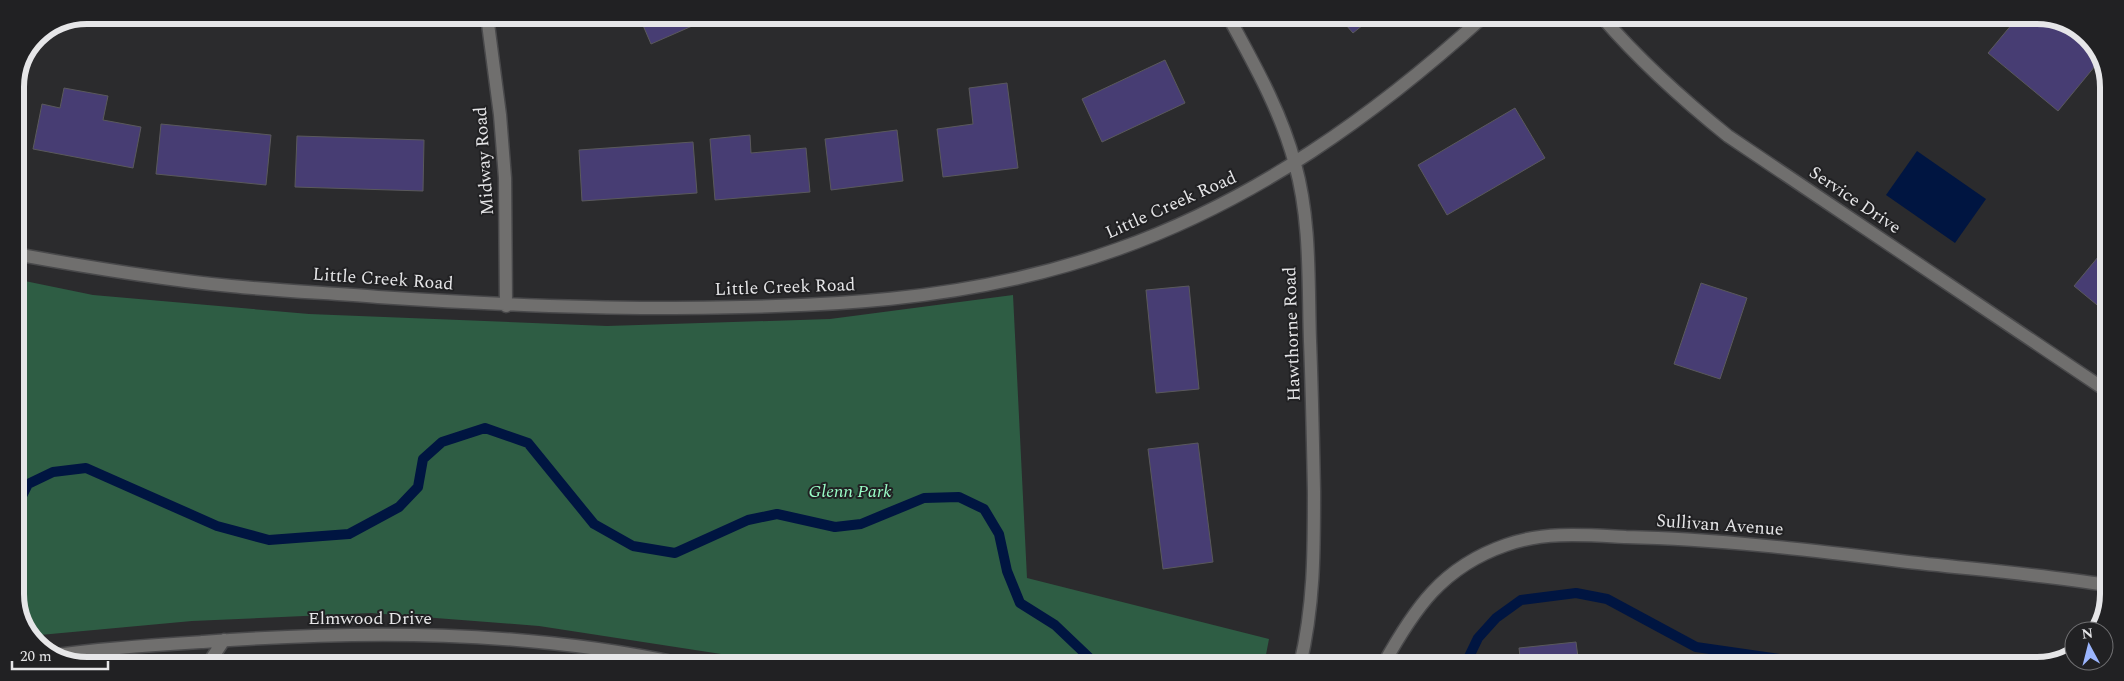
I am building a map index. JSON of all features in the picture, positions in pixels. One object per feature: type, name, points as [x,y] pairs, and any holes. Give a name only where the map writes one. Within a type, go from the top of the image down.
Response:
[{"type":"street","name":"Midway Road","points":[[488,24],[500,115],[505,178],[506,306]]},
{"type":"street","name":"Hawthorne Road","points":[[1232,24],[1262,78],[1281,120],[1295,163],[1306,220],[1313,433],[1314,569],[1308,629],[1302,657]]},
{"type":"street","name":"Little Creek Road","points":[[24,256],[116,272],[230,286],[506,306],[764,308],[850,304],[986,287],[1054,270],[1120,249],[1184,222],[1246,191],[1295,163],[1370,112],[1428,67],[1475,24]]},
{"type":"street","name":"Service Drive","points":[[1608,24],[1635,54],[1680,97],[1728,136],[2100,385]]},
{"type":"street","name":"Sullivan Avenue","points":[[1388,657],[1417,608],[1443,581],[1473,560],[1506,545],[1542,536],[1580,535],[1675,538],[1771,545],[1902,562],[2044,575],[2100,584]]},
{"type":"street","name":"Elmwood Drive","points":[[72,655],[103,649],[342,634],[470,637],[551,644],[645,657]]},
{"type":"street","points":[[213,657],[224,640]]},
{"type":"green space","name":"Glenn Park","points":[[24,281],[93,295],[309,314],[607,326],[830,319],[1013,295],[1027,578],[1269,639],[1266,657],[737,657],[539,626],[371,613],[192,621],[39,635],[30,622],[24,598]]},
{"type":"water","points":[[1917,151],[1986,199],[1955,243],[1886,195]]},
{"type":"building","points":[[642,24],[697,24],[651,44]]},
{"type":"building","points":[[1345,24],[1364,24],[1353,33]]},
{"type":"building","points":[[2012,24],[2045,24],[2069,32],[2085,45],[2096,65],[2058,111],[1988,53]]},
{"type":"building","points":[[1165,60],[1185,103],[1102,142],[1082,99]]},
{"type":"building","points":[[1007,83],[1018,168],[943,177],[937,129],[973,124],[969,88]]},
{"type":"building","points":[[64,88],[108,96],[103,120],[141,127],[133,168],[33,149],[42,104],[60,108]]},
{"type":"building","points":[[1515,108],[1545,158],[1447,215],[1418,165]]},
{"type":"building","points":[[161,124],[271,135],[266,185],[156,174]]},
{"type":"building","points":[[897,130],[903,181],[831,190],[825,139]]},
{"type":"building","points":[[750,135],[751,153],[806,148],[810,192],[715,200],[710,139]]},
{"type":"building","points":[[297,136],[424,140],[423,191],[295,187]]},
{"type":"building","points":[[693,142],[697,193],[582,201],[579,150]]},
{"type":"building","points":[[2100,255],[2100,307],[2074,286]]},
{"type":"building","points":[[1701,283],[1747,298],[1720,379],[1674,364]]},
{"type":"building","points":[[1189,286],[1199,389],[1156,393],[1146,290]]},
{"type":"building","points":[[1198,443],[1213,562],[1163,569],[1148,449]]},
{"type":"building","points":[[1576,642],[1578,657],[1520,657],[1519,648]]},
{"type":"waterway","points":[[24,492],[28,484],[53,472],[86,468],[217,526],[269,540],[349,534],[399,507],[418,487],[423,459],[442,442],[485,428],[528,443],[594,524],[633,546],[675,553],[748,520],[777,514],[835,527],[861,524],[924,498],[959,497],[984,509],[999,534],[1007,571],[1020,603],[1055,625],[1089,657]]},
{"type":"waterway","points":[[1469,657],[1478,638],[1496,618],[1521,600],[1576,593],[1607,599],[1696,647],[1765,657]]}]
